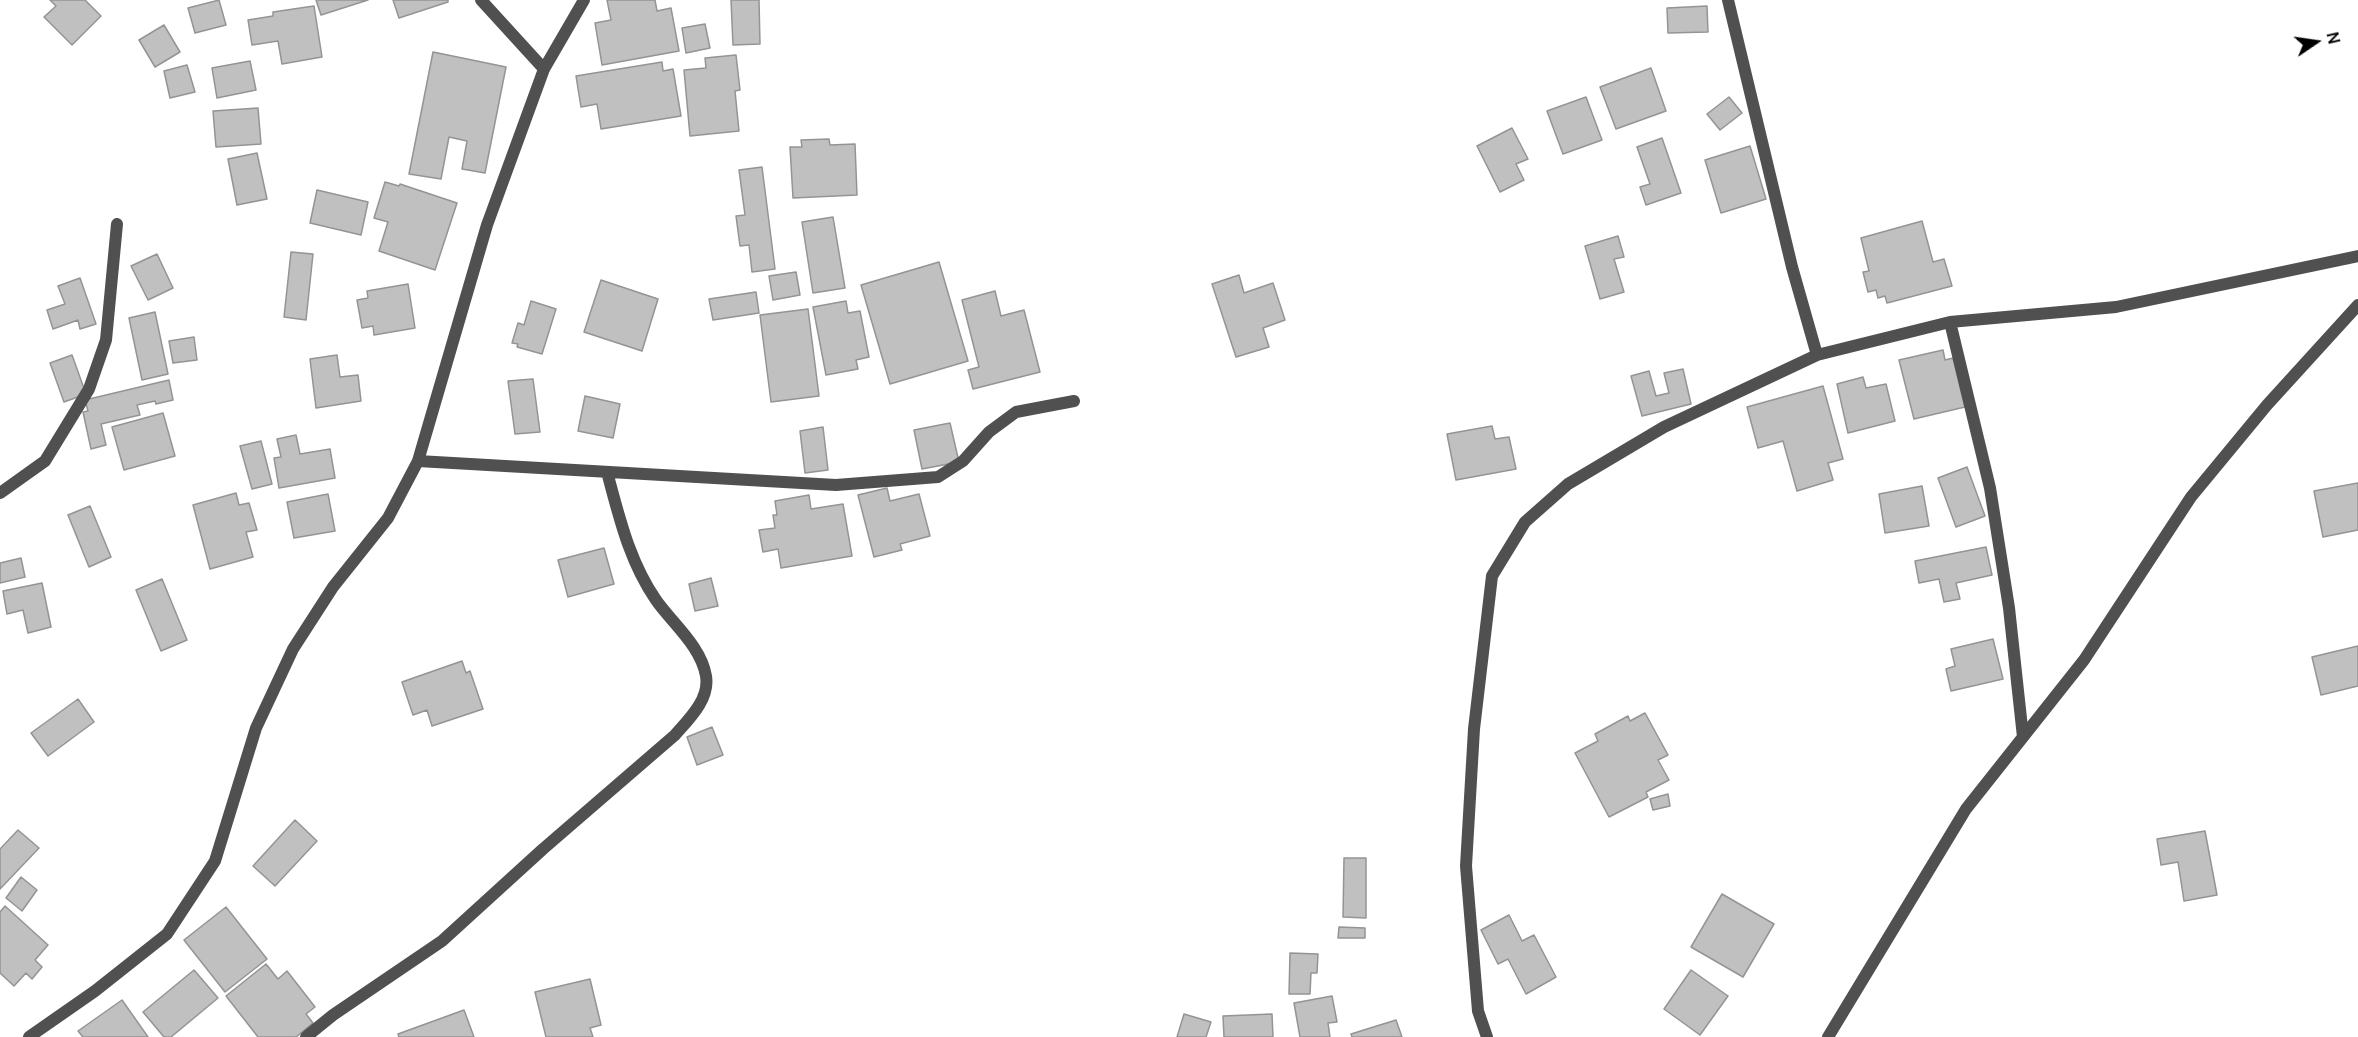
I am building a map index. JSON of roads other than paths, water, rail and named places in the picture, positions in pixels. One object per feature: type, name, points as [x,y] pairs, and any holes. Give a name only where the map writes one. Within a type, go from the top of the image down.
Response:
[{"type":"street","points":[[481,0],[544,69]]},
{"type":"street","points":[[29,1037],[95,992],[167,934],[214,861],[256,728],[293,649],[333,587],[388,518],[418,461],[487,225],[544,69],[584,0]]},
{"type":"street","points":[[1728,0],[1792,267],[1817,355]]},
{"type":"street","points":[[0,493],[45,461],[89,390],[106,340],[117,224]]},
{"type":"street","points":[[1487,1037],[1478,1011],[1466,866],[1474,729],[1492,576],[1526,522],[1568,484],[1664,427],[1817,355],[1950,322],[2116,307],[2358,256]]},
{"type":"street","points":[[1828,1037],[1966,809],[2084,660],[2191,497],[2267,405],[2358,305]]},
{"type":"street","points":[[1950,322],[1990,488],[2009,608],[2023,737]]},
{"type":"street","points":[[418,461],[836,485],[938,477],[963,461],[989,432],[1016,412],[1074,401]]},
{"type":"street","points":[[306,1037],[333,1015],[442,940],[675,735],[694,713],[705,694],[706,676],[693,646],[655,599],[628,547],[608,472]]}]
